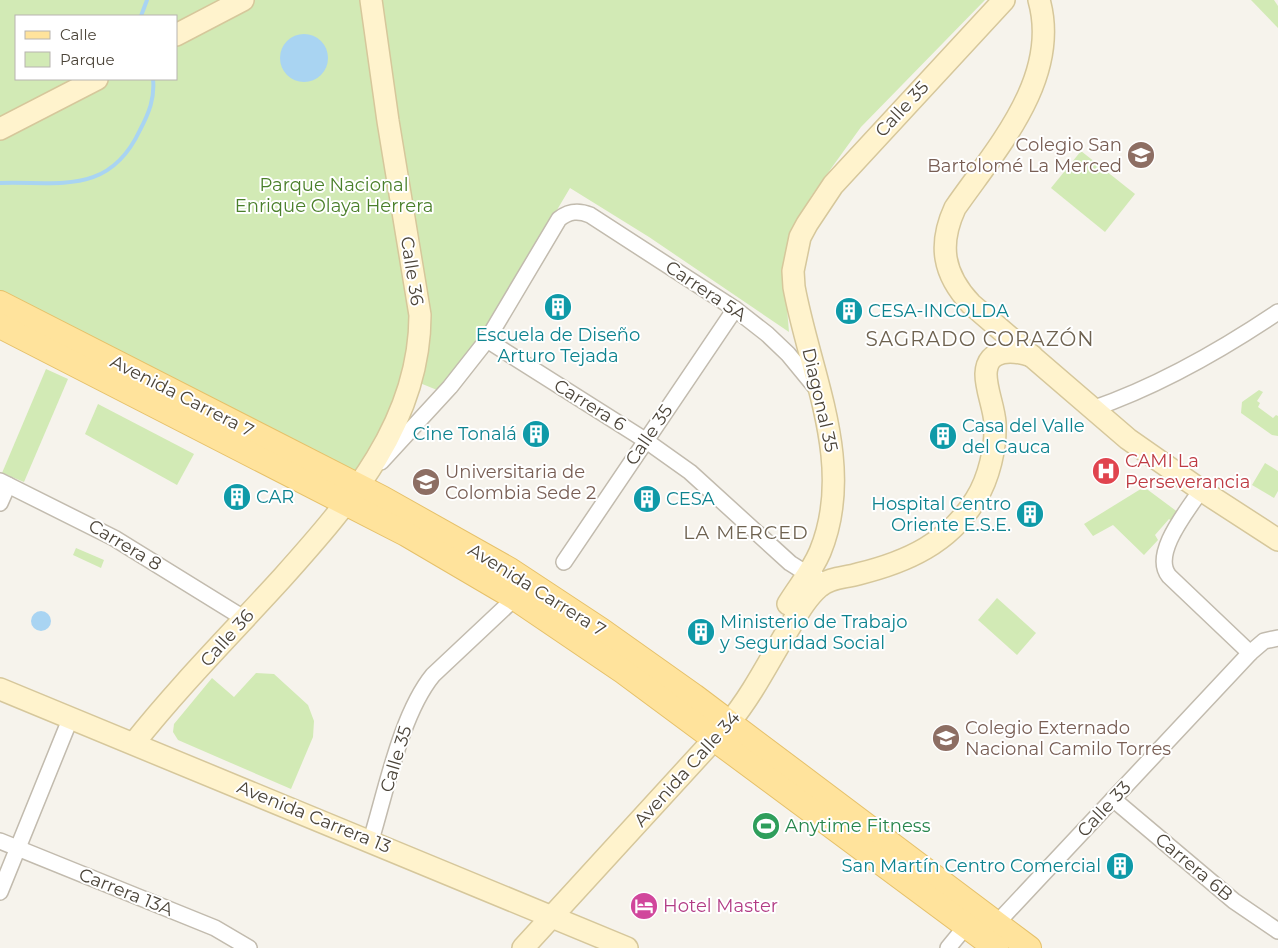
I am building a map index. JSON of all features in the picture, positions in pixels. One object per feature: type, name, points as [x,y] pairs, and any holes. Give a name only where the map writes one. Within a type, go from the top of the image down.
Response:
[{"type":"main road","points":[[178,35],[243,0]]},
{"type":"main road","name":"Calle 35","points":[[806,224],[847,168],[1004,0]]},
{"type":"main road","points":[[1039,0],[1043,17],[1040,56],[1026,100],[1005,137],[955,208],[948,222],[945,239],[948,270],[959,291],[971,304],[1128,439],[1200,490],[1278,540]]},
{"type":"main road","name":"Calle 36","points":[[134,743],[353,495],[384,447],[401,412],[413,370],[420,325],[368,5]]},
{"type":"main road","points":[[0,130],[95,80]]},
{"type":"main road","name":"Diagonal 35","points":[[806,224],[796,256],[794,287],[834,459],[834,486],[823,545],[809,575]]},
{"type":"main road","name":"Avenida Carrera 7","points":[[0,303],[353,495],[406,534],[515,598],[624,672],[722,726],[997,923],[1029,948]]},
{"type":"main road","name":"Avenida Carrera 7","points":[[0,326],[353,495],[428,523],[510,570],[600,630],[722,726],[966,926],[996,948]]},
{"type":"main road","points":[[834,579],[867,572],[901,561],[944,538],[962,519],[977,497],[985,479],[994,441],[995,423],[986,375],[988,365],[993,357],[1008,351],[1032,356]]},
{"type":"main road","name":"Avenida Calle 34","points":[[763,660],[794,593],[809,575]]},
{"type":"main road","name":"Avenida Calle 34","points":[[523,948],[722,726],[763,660],[807,599],[819,587],[834,579]]},
{"type":"main road","name":"Avenida Carrera 13","points":[[0,688],[371,840],[627,948]]},
{"type":"street","name":"Calle 36","points":[[353,495],[450,387],[486,340],[559,219],[575,211]]},
{"type":"street","name":"Carrera 5A","points":[[575,211],[590,215],[734,309],[767,334],[788,354],[820,393]]},
{"type":"street","name":"Calle 35","points":[[564,562],[734,309]]},
{"type":"street","points":[[1092,409],[1140,391],[1190,366],[1278,312]]},
{"type":"street","name":"Carrera 6","points":[[486,340],[645,440],[690,472],[790,563],[809,575],[834,579]]},
{"type":"street","points":[[0,503],[4,483]]},
{"type":"street","name":"Carrera 8","points":[[4,483],[114,538],[244,619]]},
{"type":"street","points":[[1200,490],[1164,552],[1164,566],[1170,576],[1250,653]]},
{"type":"street","name":"Calle 35","points":[[371,840],[407,720],[422,688],[433,675],[515,598]]},
{"type":"street","name":"Calle 33","points":[[997,923],[1250,653],[1264,641],[1278,638]]},
{"type":"street","points":[[0,892],[71,717]]},
{"type":"street","name":"Carrera 6B","points":[[1113,799],[1234,901],[1278,931]]},
{"type":"street","name":"Carrera 13A","points":[[0,841],[215,928],[249,948]]},
{"type":"street","points":[[948,948],[966,926]]},
{"type":"green space","name":"Parque Nacional Enrique Olaya Herrera","points":[[0,0],[985,0],[861,127],[812,195],[797,221],[787,248],[785,285],[789,332],[649,237],[570,188],[500,306],[442,392],[405,377],[388,422],[359,473],[0,292]]},
{"type":"green space","points":[[1251,0],[1274,0],[1278,6],[1278,28]]},
{"type":"green space","points":[[1081,151],[1135,194],[1105,232],[1051,188]]},
{"type":"green space","points":[[46,369],[68,379],[24,482],[2,473]]},
{"type":"green space","points":[[1259,390],[1263,392],[1257,401],[1260,403],[1258,407],[1273,418],[1276,415],[1278,416],[1278,436],[1272,435],[1241,413],[1242,402]]},
{"type":"green space","points":[[98,404],[194,454],[177,485],[85,434]]},
{"type":"green space","points":[[1265,463],[1278,471],[1278,491],[1274,498],[1252,485]]},
{"type":"green space","points":[[1144,487],[1179,513],[1173,522],[1169,519],[1155,535],[1158,540],[1144,555],[1113,525],[1093,536],[1084,524]]},
{"type":"green space","points":[[76,548],[104,560],[101,568],[73,555]]},
{"type":"green space","points":[[997,598],[1036,633],[1017,655],[978,620]]},
{"type":"green space","points":[[256,673],[274,674],[308,705],[314,721],[313,737],[291,789],[178,740],[173,732],[174,724],[212,678],[234,697]]},
{"type":"water","points":[[299,34],[309,34],[321,41],[328,53],[328,63],[321,75],[309,82],[299,82],[291,78],[284,71],[280,63],[280,53],[284,45],[291,38]]},
{"type":"water","points":[[41,611],[48,614],[51,621],[48,628],[41,631],[34,628],[31,621],[34,614]]},
{"type":"waterway","points":[[141,15],[147,0]]},
{"type":"waterway","points":[[0,183],[62,183],[98,175],[113,166],[128,151],[146,118],[151,105],[153,80]]},
{"type":"place","name":"Colegio San Bartolomé La Merced","points":[[1141,155]]},
{"type":"place","name":"Escuela de Diseño Arturo Tejada","points":[[558,307]]},
{"type":"place","name":"CESA-INCOLDA","points":[[849,311]]},
{"type":"place","name":"Cine Tonalá","points":[[536,434]]},
{"type":"place","name":"Casa del Valle del Cauca","points":[[943,436]]},
{"type":"place","name":"CAMI La Perseverancia","points":[[1106,471]]},
{"type":"place","name":"Universitaria de Colombia Sede 2","points":[[426,482]]},
{"type":"place","name":"CAR","points":[[237,497]]},
{"type":"place","name":"CESA","points":[[647,499]]},
{"type":"place","name":"Hospital Centro Oriente E.S.E.","points":[[1030,514]]},
{"type":"place","name":"Ministerio de Trabajo y Seguridad Social","points":[[701,632]]},
{"type":"place","name":"Colegio Externado Nacional Camilo Torres","points":[[946,738]]},
{"type":"place","name":"Anytime Fitness","points":[[766,826]]},
{"type":"place","name":"San Martín Centro Comercial","points":[[1120,866]]},
{"type":"place","name":"Hotel Master","points":[[644,906]]},
{"type":"district","name":"SAGRADO CORAZÓN","points":[[980,339]]},
{"type":"district","name":"LA MERCED","points":[[746,532]]}]
